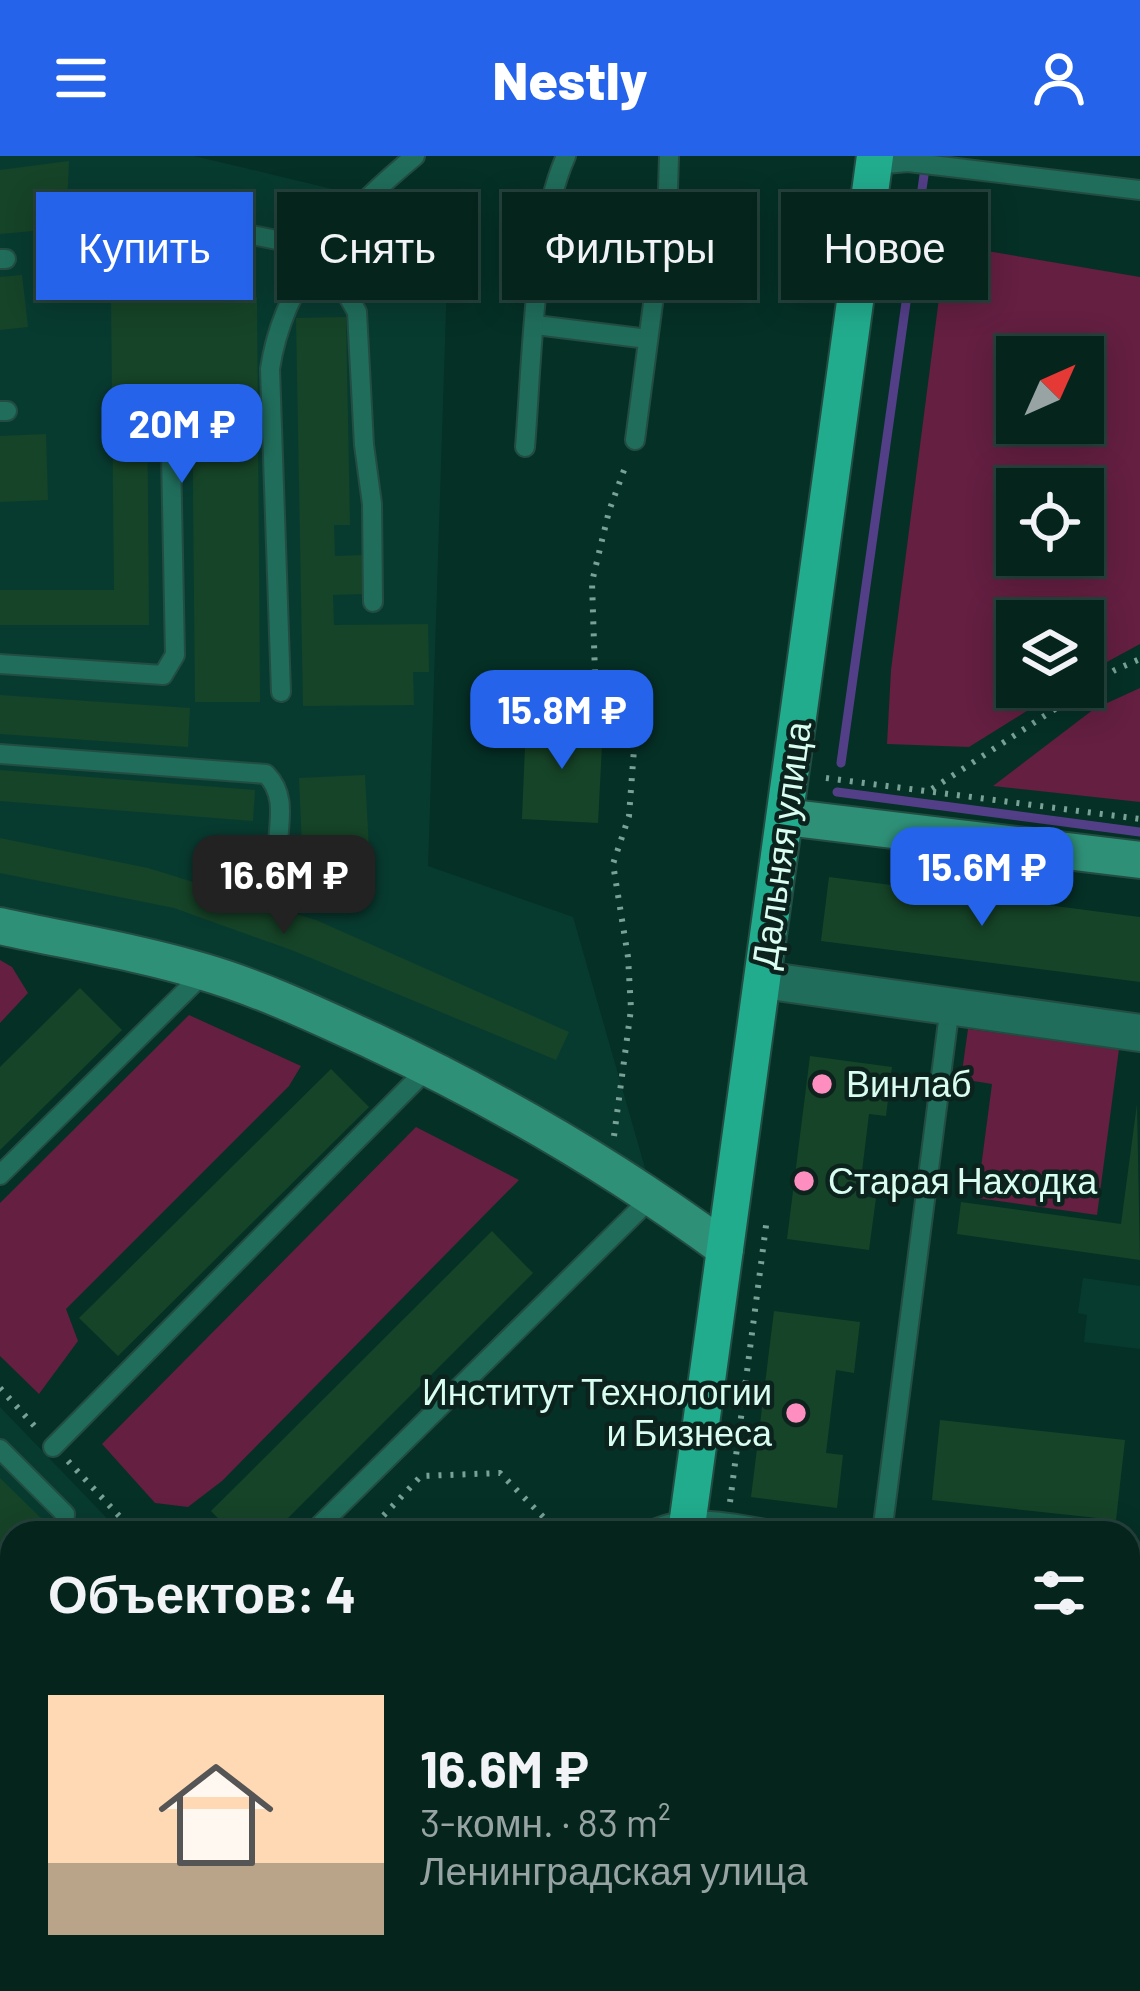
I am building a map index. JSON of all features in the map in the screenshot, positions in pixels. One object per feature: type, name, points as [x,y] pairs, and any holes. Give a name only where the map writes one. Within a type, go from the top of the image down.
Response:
[{"type":"main road","name":"Дальняя улица","points":[[688,1521],[874,160]]},
{"type":"street","points":[[785,817],[1140,860]]},
{"type":"street","points":[[0,926],[205,972],[314,1013],[429,1067],[544,1130],[652,1196],[725,1249]]},
{"type":"street","points":[[763,980],[1140,1033]]},
{"type":"lane","points":[[374,192],[415,156]]},
{"type":"lane","points":[[525,447],[544,242],[557,176],[566,156]]},
{"type":"lane","points":[[635,440],[669,156]]},
{"type":"lane","points":[[1018,176],[1022,156]]},
{"type":"lane","points":[[874,160],[1140,190]]},
{"type":"lane","points":[[281,692],[270,369],[276,328],[288,300]]},
{"type":"lane","points":[[350,300],[357,312],[372,504],[373,602]]},
{"type":"lane","points":[[536,325],[648,340]]},
{"type":"lane","points":[[0,664],[164,675],[175,655],[170,404]]},
{"type":"lane","points":[[0,754],[266,774],[277,785],[278,841]]},
{"type":"lane","points":[[0,1175],[205,972]]},
{"type":"lane","points":[[885,1521],[950,1006]]},
{"type":"lane","points":[[53,1447],[429,1067]]},
{"type":"lane","points":[[324,1521],[652,1196]]},
{"type":"lane","points":[[0,1449],[65,1514],[64,1521]]},
{"type":"path","points":[[605,1168],[631,1009],[614,864],[629,816],[634,748],[628,720],[595,674],[592,582],[609,511],[635,440]]},
{"type":"path","points":[[928,791],[1114,670],[1140,659]]},
{"type":"path","points":[[826,778],[1140,819]]},
{"type":"path","points":[[379,1521],[421,1477],[500,1473],[547,1521]]},
{"type":"shaded area","points":[[0,156],[194,156],[344,192],[277,192],[277,300],[446,300],[428,866],[573,917],[653,1196],[205,972],[0,926]]},
{"type":"shaded area","points":[[988,251],[1140,277],[1140,644],[1104,664],[1104,600],[996,600],[996,708],[1031,708],[969,747],[887,744],[891,670],[939,300],[988,300]]},
{"type":"shaded area","points":[[1140,688],[1140,802],[993,786],[1094,709],[1104,708]]},
{"type":"shaded area","points":[[0,960],[12,967],[28,993],[0,1023]]},
{"type":"shaded area","points":[[189,1015],[301,1066],[289,1086],[66,1309],[78,1341],[39,1394],[0,1356],[0,1203]]},
{"type":"shaded area","points":[[968,1029],[1119,1049],[1097,1215],[977,1198],[992,1084],[961,1079]]},
{"type":"shaded area","points":[[416,1127],[519,1180],[222,1481],[188,1507],[155,1503],[102,1444]]},
{"type":"shaded area","points":[[1083,1278],[1140,1286],[1140,1349],[1084,1342],[1087,1315],[1078,1313]]},
{"type":"shaded area","points":[[0,1407],[109,1521],[0,1521]]},
{"type":"building","points":[[69,161],[68,192],[36,192],[36,231],[0,234],[0,170]]},
{"type":"building","points":[[22,275],[28,327],[0,330],[0,277]]},
{"type":"building","points":[[257,297],[260,702],[195,702],[192,385],[147,385],[149,625],[0,625],[0,590],[114,590],[111,300]]},
{"type":"building","points":[[346,317],[350,525],[334,525],[335,556],[363,555],[363,594],[333,595],[334,625],[428,624],[429,672],[413,672],[414,705],[303,706],[296,318]]},
{"type":"building","points":[[46,434],[48,500],[0,502],[0,436]]},
{"type":"building","points":[[0,695],[190,708],[188,747],[0,734]]},
{"type":"building","points":[[526,722],[603,726],[598,823],[522,819]]},
{"type":"building","points":[[0,770],[255,790],[253,821],[0,801]]},
{"type":"building","points":[[365,775],[370,867],[303,870],[299,778]]},
{"type":"building","points":[[0,838],[148,868],[316,920],[569,1032],[556,1060],[294,951],[174,908],[0,873]]},
{"type":"building","points":[[829,877],[1140,917],[1140,982],[821,941]]},
{"type":"building","points":[[80,988],[122,1030],[0,1150],[0,1067]]},
{"type":"building","points":[[810,1056],[892,1067],[886,1116],[869,1114],[859,1196],[876,1198],[869,1250],[787,1239]]},
{"type":"building","points":[[331,1069],[369,1107],[118,1356],[79,1318]]},
{"type":"building","points":[[1137,1104],[1140,1260],[957,1234],[961,1202],[1121,1224]]},
{"type":"building","points":[[492,1231],[533,1273],[285,1521],[221,1521],[211,1511]]},
{"type":"building","name":"Институт Технологии и Бизнеса","points":[[774,1311],[860,1322],[854,1373],[836,1370],[826,1453],[843,1455],[837,1508],[751,1497]]},
{"type":"building","points":[[940,1420],[1125,1440],[1116,1520],[932,1500]]},
{"type":"building","points":[[0,1478],[44,1521],[0,1521]]},
{"type":"waterway","points":[[841,763],[926,161]]},
{"type":"waterway","points":[[837,792],[1140,832]]},
{"type":"place","name":"Винлаб","points":[[822,1084]]},
{"type":"place","name":"Старая Находка","points":[[804,1181]]},
{"type":"place","name":"Институт Технологии и Бизнеса","points":[[796,1413]]}]
